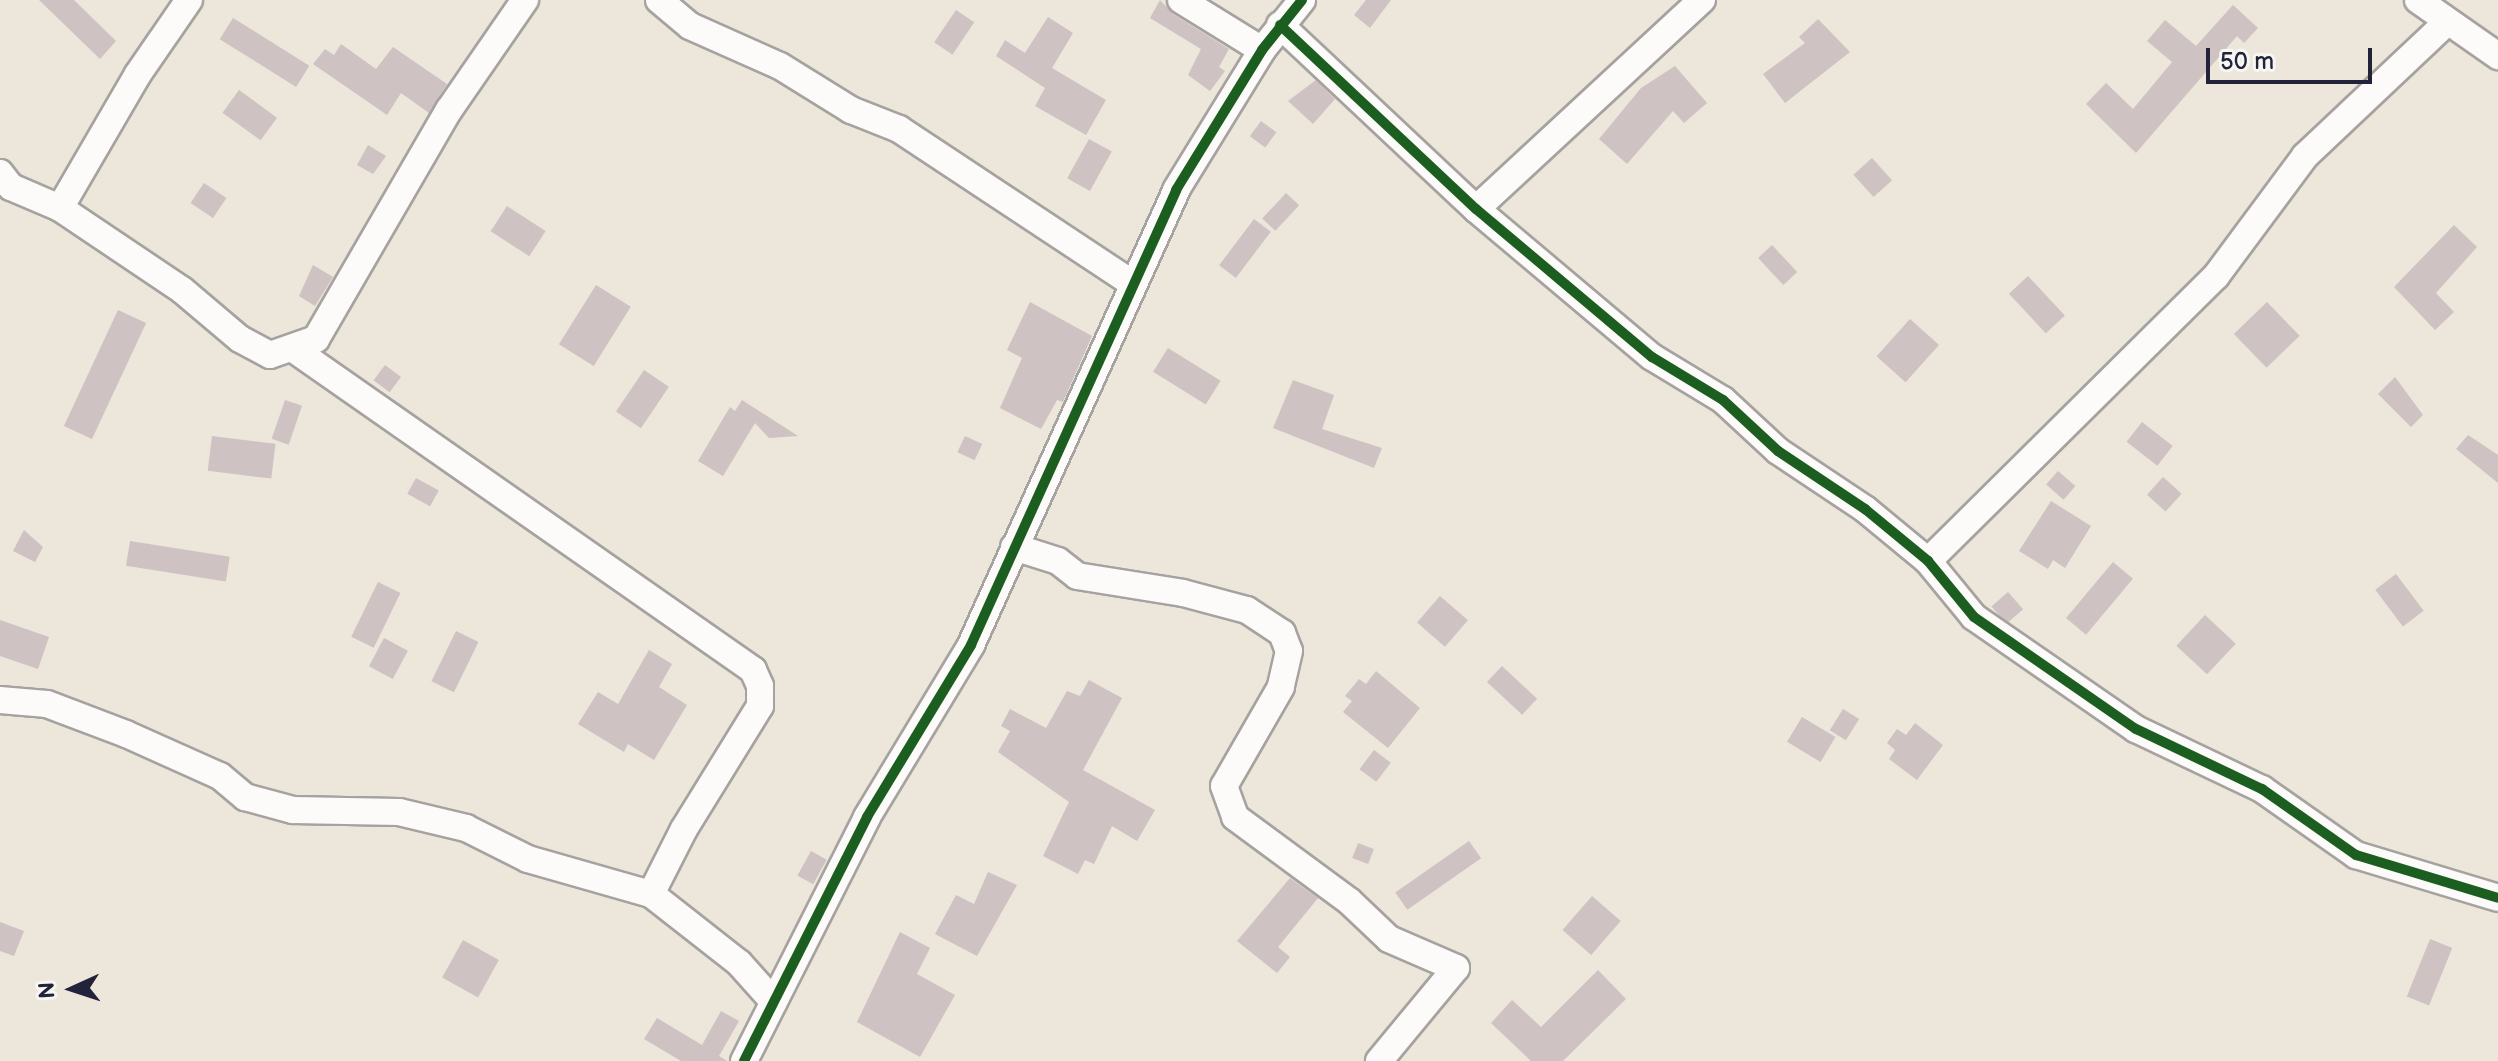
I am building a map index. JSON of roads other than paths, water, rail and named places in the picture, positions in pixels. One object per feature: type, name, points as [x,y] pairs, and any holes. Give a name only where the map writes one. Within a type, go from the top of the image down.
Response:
[{"type":"street","points":[[60,208],[138,74],[189,0]]},
{"type":"street","points":[[0,173],[11,187],[60,208],[182,290],[240,339],[270,355],[295,350],[316,339],[346,294],[449,110],[525,0]]},
{"type":"street","points":[[659,0],[690,26],[780,66],[851,110],[899,129],[1133,284]]},
{"type":"street","points":[[1181,0],[1262,50]]},
{"type":"street","points":[[744,1061],[867,817],[971,645],[1176,190],[1262,50],[1302,0]]},
{"type":"street","points":[[1476,209],[1702,0]]},
{"type":"street","points":[[2418,0],[2445,24],[2495,51]]},
{"type":"street","points":[[1928,561],[2216,276],[2305,156],[2445,24]]},
{"type":"street","points":[[1280,25],[1476,209],[1652,357],[1723,400],[1778,451],[1865,509],[1928,561],[1974,617],[2136,729],[2262,789],[2356,855],[2498,898]]},
{"type":"street","points":[[295,350],[753,670],[760,686],[760,706],[684,829],[651,894]]},
{"type":"street","points":[[1014,547],[1058,561],[1077,576],[1183,593],[1247,610],[1282,633],[1289,651],[1281,687],[1224,786],[1235,817],[1349,901],[1389,939],[1456,968],[1379,1061]]},
{"type":"street","points":[[0,700],[47,704],[126,734],[220,776],[245,797],[293,810],[399,812],[466,828],[528,859],[651,894],[739,963],[774,1002]]}]
